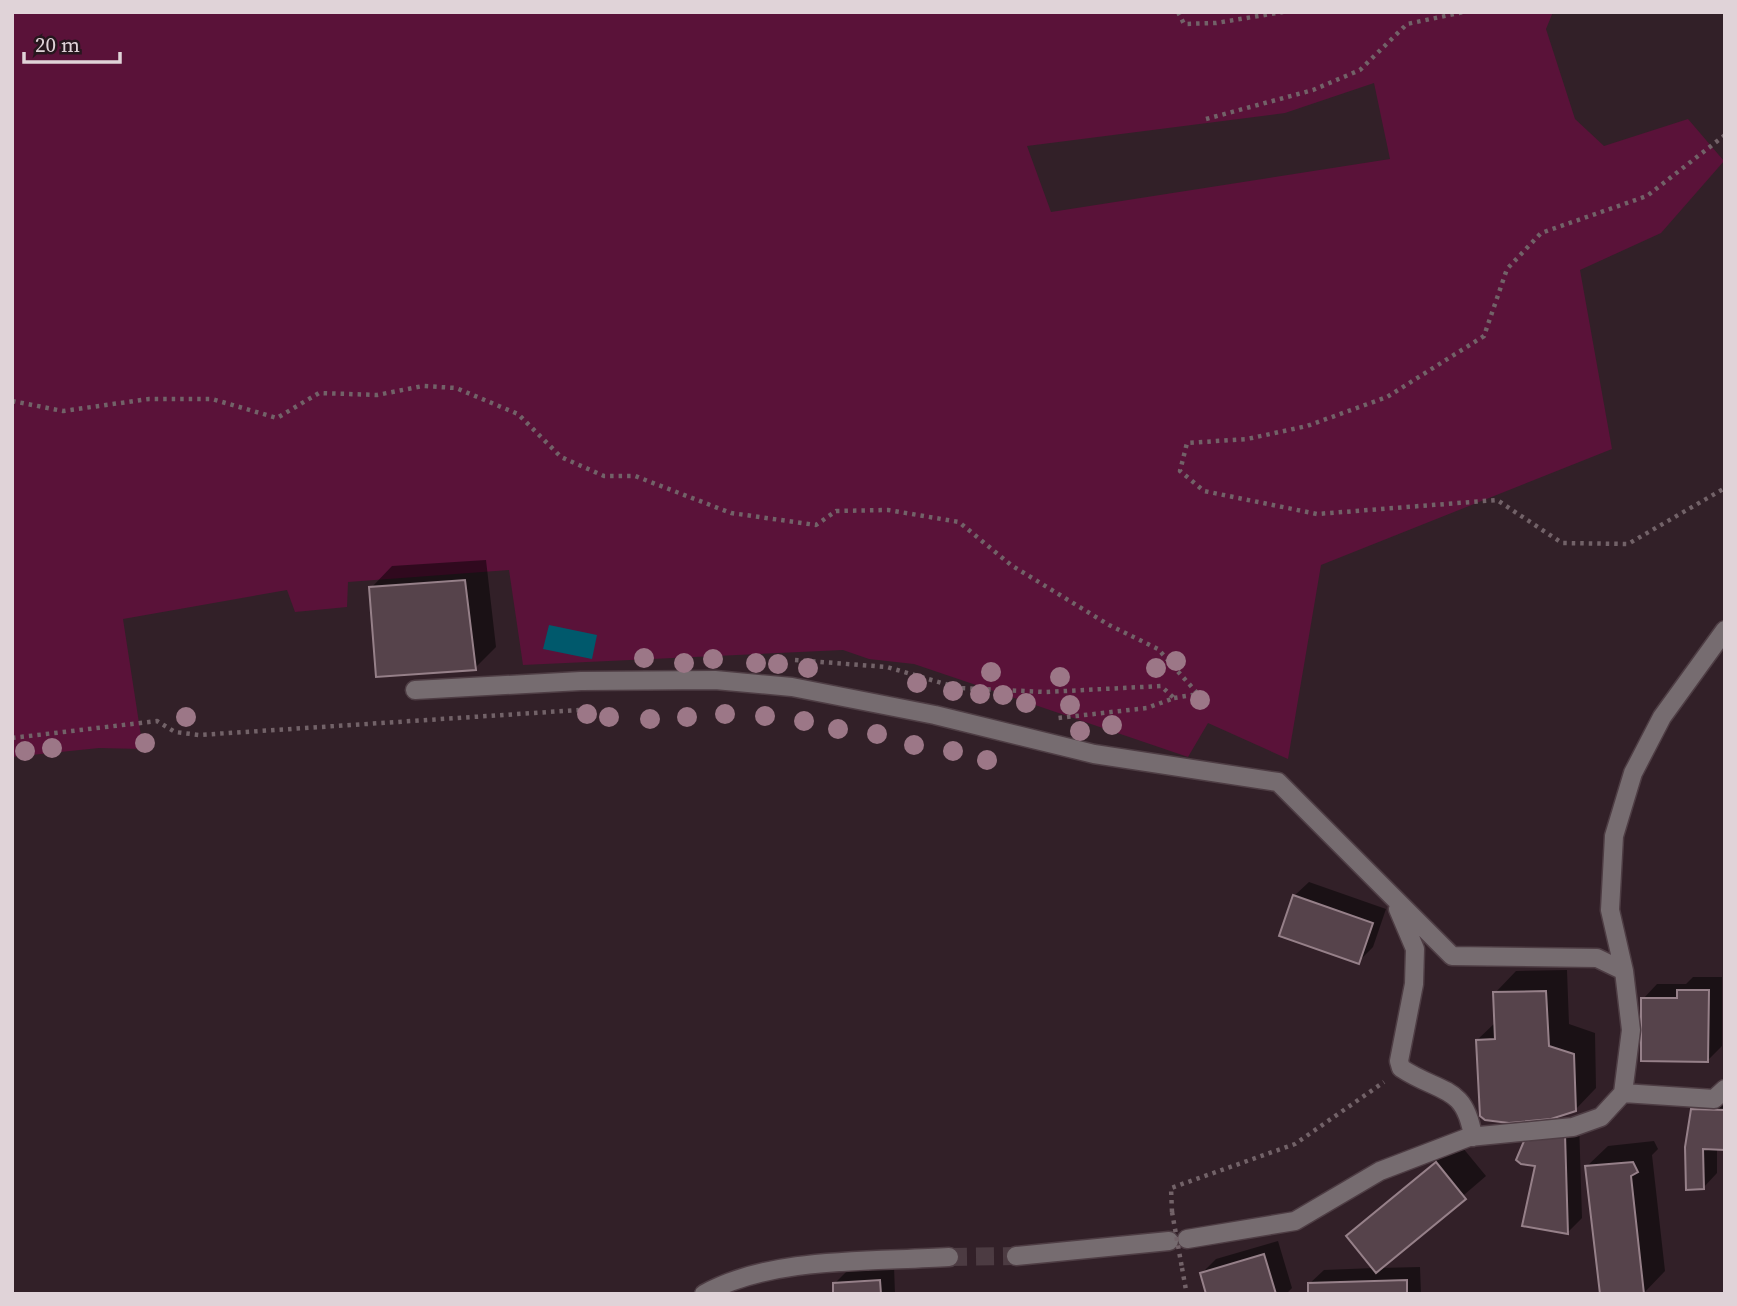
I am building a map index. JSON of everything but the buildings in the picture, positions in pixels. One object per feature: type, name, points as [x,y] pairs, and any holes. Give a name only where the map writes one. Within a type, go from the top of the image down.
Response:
[{"type":"street","points":[[1016,1256],[1178,1240],[1295,1221],[1380,1171],[1473,1137],[1573,1127],[1601,1117],[1623,1093],[1631,1030],[1624,971],[1610,910],[1617,823],[1633,773],[1662,716],[1725,631]]},
{"type":"street","points":[[415,690],[581,681],[715,680],[792,687],[934,715],[1094,754],[1278,782],[1452,956],[1597,958],[1624,971]]},
{"type":"street","points":[[1399,903],[1398,912],[1415,950],[1414,984],[1399,1061],[1401,1068],[1462,1101],[1470,1117],[1473,1137]]},
{"type":"street","points":[[1623,1093],[1714,1099],[1725,1090]]},
{"type":"street","points":[[704,1294],[723,1283],[789,1267],[949,1258]]},
{"type":"path","points":[[1178,12],[1184,24],[1216,23],[1283,12]]},
{"type":"path","points":[[1206,119],[1313,90],[1360,70],[1407,24],[1464,12]]},
{"type":"path","points":[[1725,135],[1647,196],[1541,233],[1507,270],[1484,336],[1387,397],[1307,426],[1247,439],[1187,443],[1180,471],[1204,491],[1317,514],[1497,500],[1562,543],[1628,544],[1725,488]]},
{"type":"path","points":[[12,401],[63,411],[149,399],[212,399],[276,418],[318,393],[377,395],[423,386],[456,388],[519,414],[561,457],[604,475],[635,476],[731,513],[817,525],[836,511],[888,510],[959,522],[1011,565],[1109,625],[1158,649],[1198,694],[1174,698],[1147,708],[1034,721],[1013,736]]},
{"type":"path","points":[[783,661],[811,660],[887,667],[959,688],[1046,692],[1161,686],[1174,698]]},
{"type":"path","points":[[12,738],[157,722],[175,732],[199,735],[579,710],[581,681]]},
{"type":"path","points":[[1186,1290],[1172,1212],[1171,1188],[1295,1144],[1401,1068]]},
{"type":"shaded area","points":[[12,12],[1553,12],[1546,29],[1575,119],[1604,146],[1688,119],[1724,161],[1661,233],[1580,270],[1612,449],[1321,565],[1288,759],[1208,723],[1188,757],[914,664],[869,659],[843,650],[523,665],[509,570],[348,582],[347,607],[295,612],[287,590],[123,619],[143,749],[99,748],[12,757]],"holes":[[[1374,83],[1390,159],[1051,212],[1027,146],[1285,113]]]},
{"type":"water","points":[[549,625],[597,635],[592,659],[543,649]]},
{"type":"tunnel","points":[[949,1257],[1016,1256]]}]
